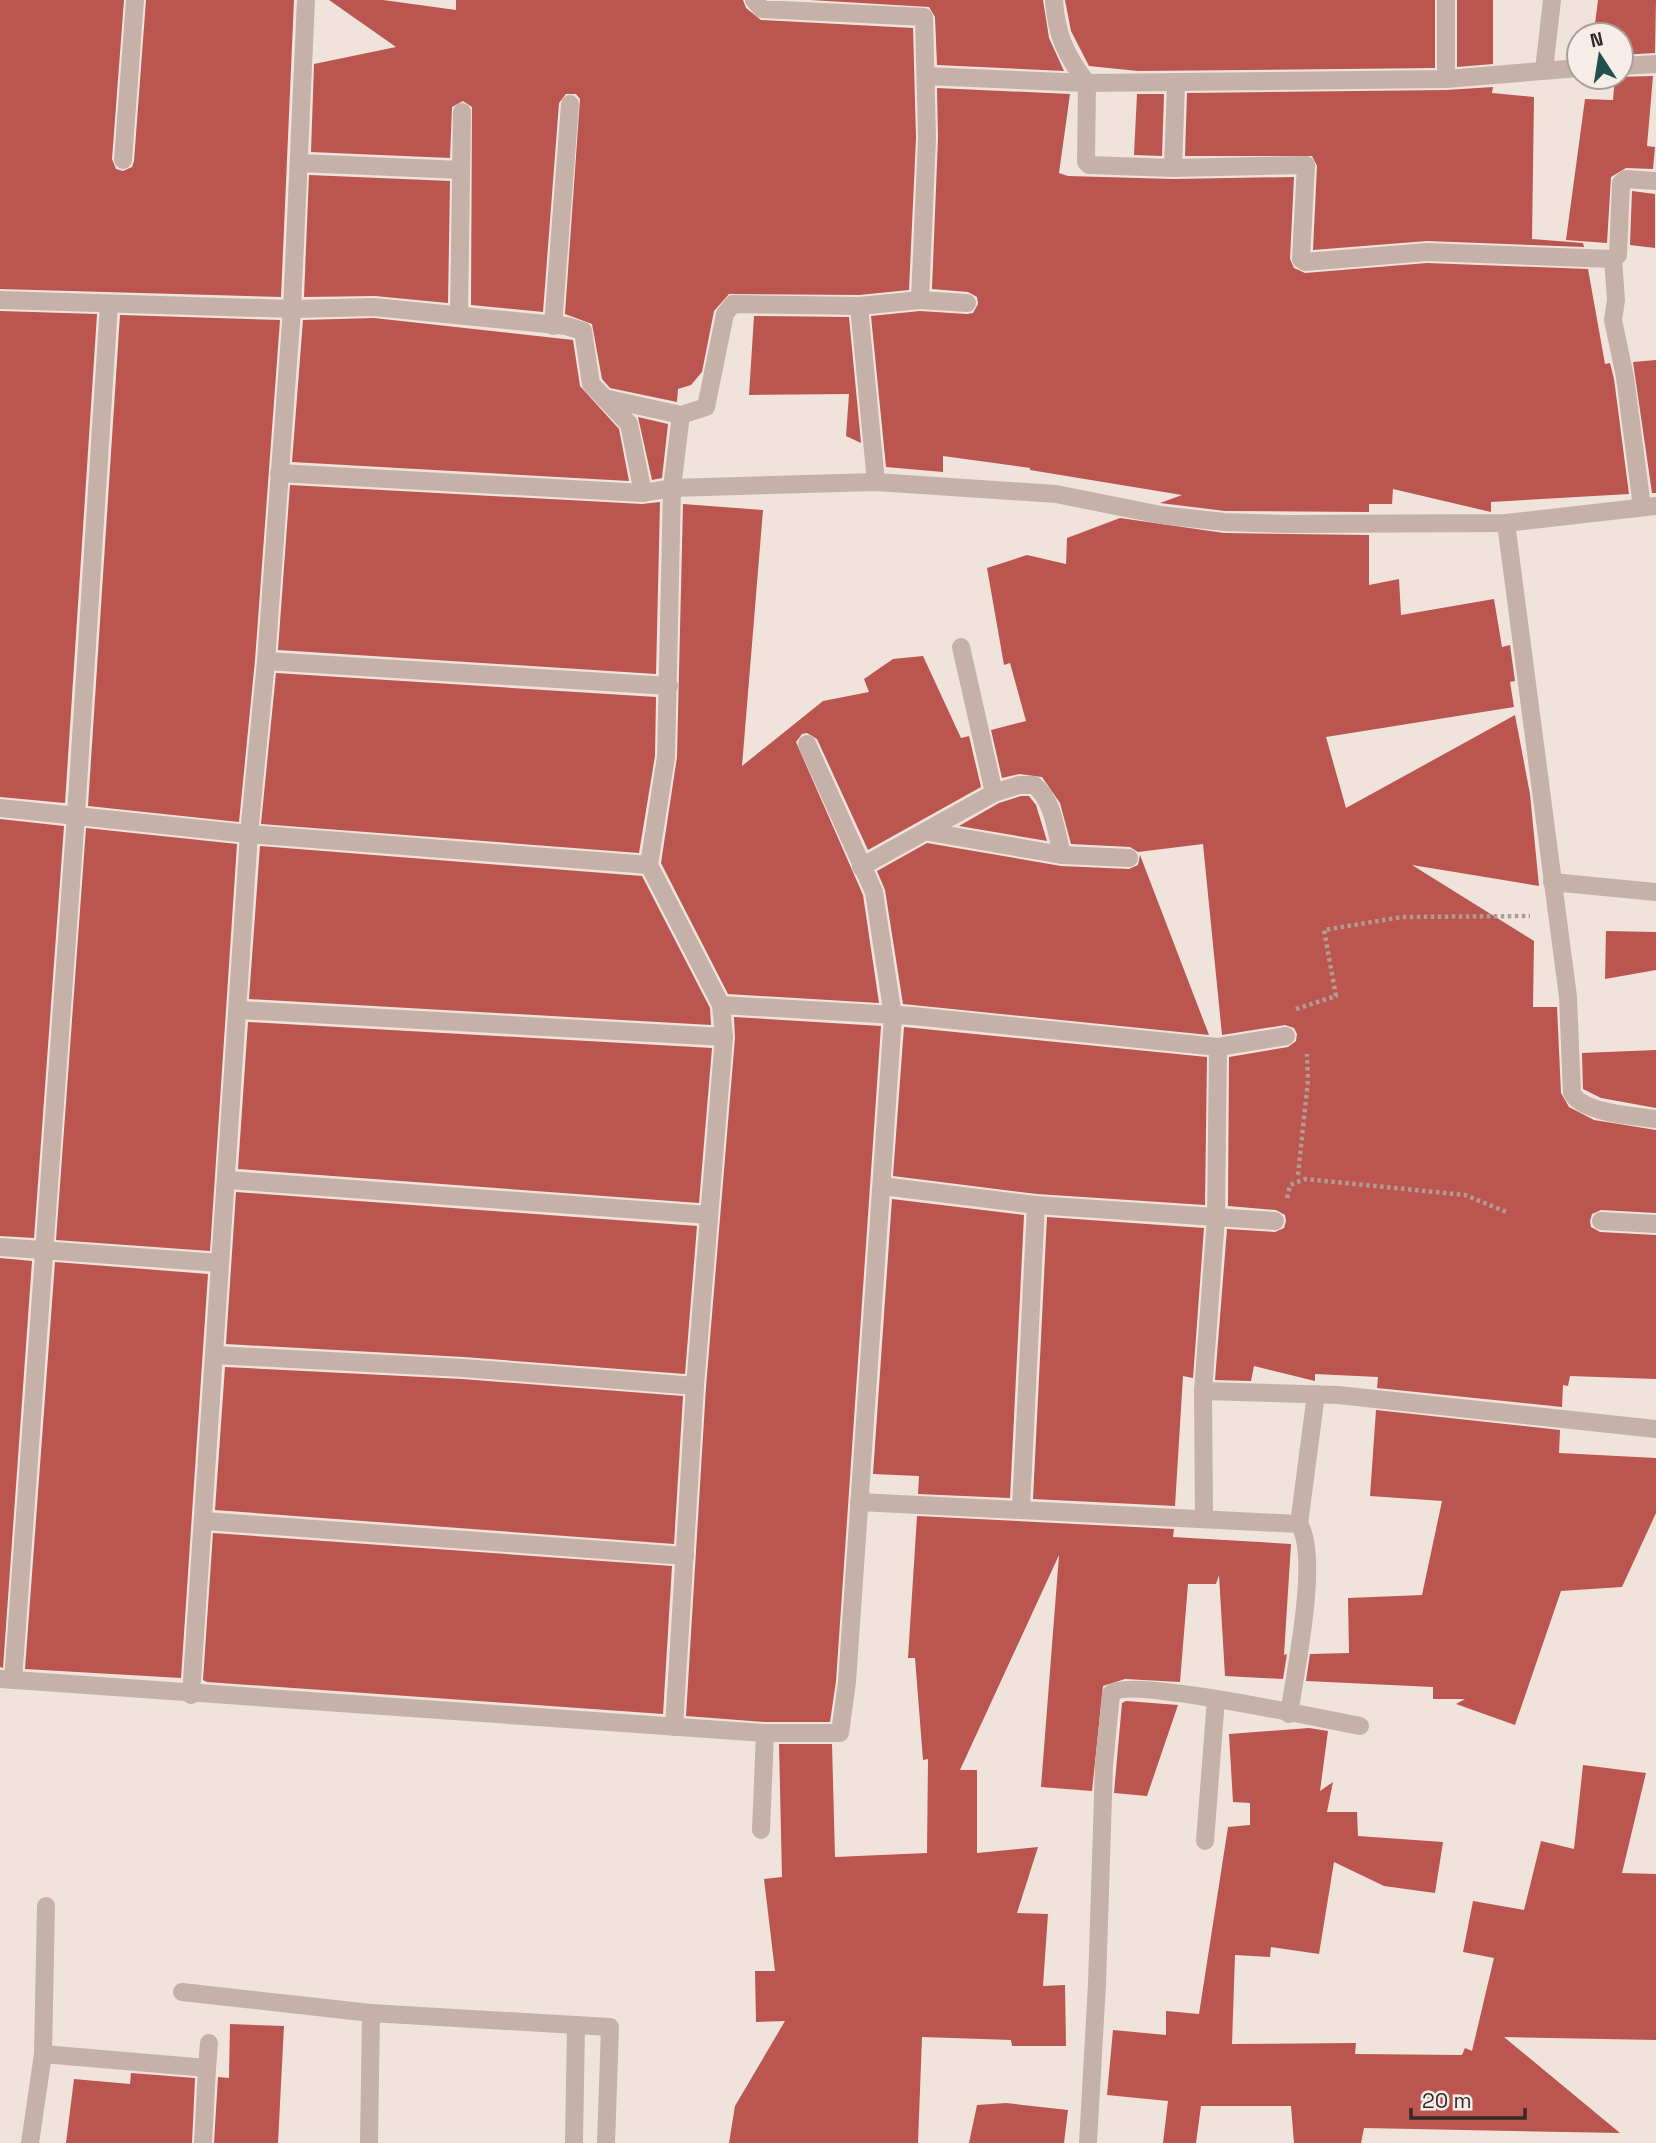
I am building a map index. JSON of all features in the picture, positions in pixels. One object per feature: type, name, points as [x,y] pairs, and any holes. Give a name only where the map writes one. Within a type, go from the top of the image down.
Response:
[{"type":"street","points":[[123,159],[135,0]]},
{"type":"street","points":[[191,1695],[240,1010],[249,834],[267,661],[292,309],[306,0]]},
{"type":"street","points":[[754,0],[762,9],[924,17],[927,138],[920,300]]},
{"type":"street","points":[[1054,0],[1057,30],[1067,57],[1087,83],[1085,157],[1089,165],[1173,168],[1306,165],[1301,259],[1305,262],[1427,252],[1612,259],[1618,256],[1621,183],[1626,179],[1656,181]]},
{"type":"street","points":[[1446,0],[1446,79]]},
{"type":"street","points":[[1544,70],[1552,0]]},
{"type":"street","points":[[1635,65],[1656,64]]},
{"type":"street","points":[[926,76],[1087,83],[1176,83],[1446,79],[1565,69]]},
{"type":"street","points":[[1173,168],[1176,83]]},
{"type":"street","points":[[553,326],[570,104]]},
{"type":"street","points":[[459,315],[462,112]]},
{"type":"street","points":[[299,163],[461,170]]},
{"type":"street","points":[[279,472],[643,493],[672,488],[876,482],[1056,494],[1161,515],[1224,522],[1506,523],[1649,506],[1613,320],[1616,300],[1612,259]]},
{"type":"street","points":[[0,300],[292,309],[374,307],[583,331],[587,340],[586,355],[591,384],[629,425],[643,493]]},
{"type":"street","points":[[601,397],[681,415],[706,407],[723,322],[731,305],[859,306],[920,300],[967,303]]},
{"type":"street","points":[[109,304],[76,815],[43,1249],[6,1680],[765,1733],[832,1735],[841,1731],[893,1016],[879,908],[870,881],[861,867],[807,744]]},
{"type":"street","points":[[859,306],[876,482]]},
{"type":"street","points":[[674,1727],[695,1386],[724,1037],[721,1005],[649,865],[666,757],[672,488],[681,415]]},
{"type":"street","points":[[1506,523],[1555,915],[1568,997],[1573,1096],[1588,1107],[1656,1119]]},
{"type":"street","points":[[961,647],[994,793]]},
{"type":"street","points":[[267,661],[669,686]]},
{"type":"street","points":[[861,867],[929,832],[994,793],[1019,785],[1034,785],[1043,792],[1052,812],[1062,855]]},
{"type":"street","points":[[0,808],[249,834],[649,865]]},
{"type":"street","points":[[929,832],[1062,855],[1129,858]]},
{"type":"street","points":[[1552,882],[1656,892]]},
{"type":"street","points":[[721,1005],[893,1016],[1218,1047],[1286,1037]]},
{"type":"street","points":[[240,1010],[724,1037]]},
{"type":"street","points":[[1204,1518],[1203,1391],[1216,1219],[1218,1047]]},
{"type":"street","points":[[228,1180],[709,1215]]},
{"type":"street","points":[[882,1186],[1035,1205],[1275,1221]]},
{"type":"street","points":[[1021,1508],[1035,1205]]},
{"type":"street","points":[[1601,1221],[1656,1224]]},
{"type":"street","points":[[0,1247],[220,1263]]},
{"type":"street","points":[[215,1355],[463,1368],[695,1386]]},
{"type":"street","points":[[1203,1391],[1316,1394],[1656,1429]]},
{"type":"street","points":[[1289,1714],[1306,1588],[1307,1540],[1299,1524],[1316,1394]]},
{"type":"street","points":[[859,1502],[1299,1524]]},
{"type":"street","points":[[205,1521],[685,1556]]},
{"type":"street","points":[[1087,2143],[1097,1984],[1104,1765],[1110,1698],[1119,1689],[1158,1690],[1360,1726]]},
{"type":"street","points":[[1205,1841],[1216,1699]]},
{"type":"street","points":[[761,1830],[765,1733]]},
{"type":"street","points":[[30,2143],[43,2054],[46,1906]]},
{"type":"street","points":[[182,1992],[371,2013],[610,2027],[607,2143]]},
{"type":"street","points":[[369,2143],[371,2013]]},
{"type":"street","points":[[574,2143],[576,2025]]},
{"type":"street","points":[[203,2143],[209,2043]]},
{"type":"street","points":[[43,2054],[207,2067]]},
{"type":"path","points":[[1298,1175],[1308,1080],[1307,1040],[1304,1037],[1286,1037],[1297,1009],[1336,996],[1324,930],[1402,917],[1555,915]]},
{"type":"path","points":[[1275,1221],[1281,1219],[1290,1185],[1305,1179],[1465,1195],[1509,1213]]},
{"type":"building","points":[[0,0],[124,0],[112,159],[116,169],[123,171],[132,167],[134,161],[146,0],[294,0],[281,297],[0,289]]},
{"type":"building","points":[[329,0],[383,0],[456,10],[456,0],[743,0],[746,8],[761,20],[913,28],[916,138],[909,290],[859,295],[729,294],[714,311],[702,372],[691,385],[678,389],[677,402],[610,388],[602,379],[592,324],[565,314],[580,99],[576,94],[566,94],[559,103],[543,312],[471,305],[472,107],[463,101],[452,107],[450,158],[311,152],[314,64],[396,47]]},
{"type":"building","points":[[810,0],[1043,0],[1049,38],[1064,71],[937,65],[935,17],[929,7]]},
{"type":"building","points":[[1065,0],[1435,0],[1435,68],[1138,71],[1089,66],[1071,31]]},
{"type":"building","points":[[1457,0],[1493,0],[1493,64],[1457,67]]},
{"type":"building","points":[[1598,0],[1656,0],[1655,53],[1635,54],[1635,21],[1595,21]]},
{"type":"building","points":[[1635,76],[1653,76],[1647,146],[1655,147],[1653,169],[1626,168],[1611,177],[1607,243],[1566,240],[1585,99],[1613,100],[1614,91],[1635,91]]},
{"type":"building","points":[[1493,87],[1492,93],[1534,97],[1532,239],[1583,243],[1584,247],[1427,241],[1313,250],[1317,166],[1312,156],[1185,156],[1187,93]]},
{"type":"building","points":[[937,88],[1070,94],[1059,173],[1068,176],[1173,179],[1294,177],[1290,259],[1294,268],[1305,273],[1427,263],[1588,269],[1605,364],[1610,363],[1614,379],[1629,494],[1491,502],[1491,512],[1393,489],[1392,504],[1369,504],[1369,512],[1225,511],[1160,503],[1182,495],[1030,468],[943,456],[943,472],[886,467],[871,316],[920,311],[967,314],[973,313],[978,304],[977,297],[968,292],[932,289],[938,138]]},
{"type":"building","points":[[1137,94],[1164,94],[1162,156],[1134,155]]},
{"type":"building","points":[[309,175],[450,181],[448,303],[375,296],[304,297]]},
{"type":"building","points":[[1632,191],[1655,194],[1655,248],[1630,245]]},
{"type":"building","points":[[0,311],[97,314],[65,803],[0,797]]},
{"type":"building","points":[[120,315],[280,320],[255,660],[239,822],[88,806]]},
{"type":"building","points":[[754,316],[849,317],[861,443],[846,436],[849,394],[749,395]]},
{"type":"building","points":[[374,318],[573,340],[580,386],[619,429],[629,481],[292,462],[303,320]]},
{"type":"building","points":[[1656,360],[1656,493],[1652,493],[1633,362]]},
{"type":"building","points":[[638,417],[668,424],[662,478],[652,480]]},
{"type":"building","points":[[290,485],[642,504],[660,502],[656,674],[278,650]]},
{"type":"building","points":[[683,504],[763,510],[742,766],[823,701],[869,692],[864,679],[893,659],[923,656],[961,738],[969,736],[981,787],[868,850],[817,739],[807,733],[802,734],[796,742],[863,895],[879,1003],[728,994],[661,863],[677,757]]},
{"type":"building","points":[[1120,518],[1224,533],[1369,535],[1369,585],[1399,579],[1401,615],[1494,599],[1502,647],[1510,645],[1515,681],[1510,682],[1514,707],[1326,737],[1346,808],[1515,715],[1530,794],[1539,886],[1412,865],[1534,941],[1533,1007],[1557,1007],[1561,1093],[1569,1107],[1594,1120],[1656,1130],[1656,1213],[1601,1210],[1592,1214],[1590,1221],[1591,1227],[1600,1232],[1656,1235],[1656,1379],[1570,1376],[1568,1386],[1563,1385],[1562,1407],[1377,1388],[1378,1377],[1315,1374],[1315,1381],[1254,1366],[1251,1381],[1215,1380],[1227,1229],[1275,1232],[1284,1228],[1286,1221],[1285,1215],[1276,1210],[1228,1206],[1229,1057],[1288,1047],[1296,1041],[1297,1034],[1294,1028],[1285,1025],[1222,1035],[1203,844],[1138,852],[1130,847],[1071,844],[1060,803],[1042,777],[1019,774],[1002,778],[991,730],[1026,721],[1010,663],[1004,665],[987,568],[1027,555],[1066,564],[1067,538]]},
{"type":"building","points":[[276,673],[656,697],[655,756],[639,853],[261,824]]},
{"type":"building","points":[[1029,796],[1036,805],[1047,841],[959,826],[999,803]]},
{"type":"building","points":[[0,819],[64,826],[34,1238],[0,1236]]},
{"type":"building","points":[[86,828],[237,844],[210,1251],[56,1240]]},
{"type":"building","points":[[927,843],[1061,866],[1129,869],[1138,865],[1140,855],[1209,1035],[903,1004],[885,890],[877,871]]},
{"type":"building","points":[[260,846],[642,876],[710,1008],[711,1025],[249,999]]},
{"type":"building","points":[[1606,931],[1656,932],[1656,970],[1605,979]]},
{"type":"building","points":[[734,1017],[881,1026],[836,1681],[830,1722],[765,1722],[686,1716],[706,1387],[735,1038]]},
{"type":"building","points":[[248,1022],[712,1048],[699,1203],[238,1169]]},
{"type":"building","points":[[904,1027],[1207,1057],[1205,1205],[1037,1194],[893,1176]]},
{"type":"building","points":[[1656,1050],[1656,1108],[1601,1098],[1583,1089],[1582,1053]]},
{"type":"building","points":[[236,1192],[697,1226],[685,1374],[464,1357],[226,1344]]},
{"type":"building","points":[[892,1199],[1024,1215],[1010,1498],[918,1494],[919,1476],[873,1474]]},
{"type":"building","points":[[1047,1217],[1204,1228],[1193,1378],[1183,1376],[1175,1506],[1033,1499]]},
{"type":"building","points":[[0,1258],[32,1261],[3,1668],[0,1667]]},
{"type":"building","points":[[55,1262],[208,1274],[181,1678],[25,1669]]},
{"type":"building","points":[[225,1367],[462,1379],[683,1396],[674,1544],[215,1510]]},
{"type":"building","points":[[1376,1410],[1560,1430],[1559,1453],[1656,1458],[1656,1513],[1622,1587],[1561,1591],[1515,1725],[1456,1704],[1465,1699],[1433,1699],[1433,1687],[1306,1681],[1310,1654],[1349,1653],[1348,1598],[1422,1595],[1442,1501],[1370,1496]]},
{"type":"building","points":[[917,1516],[1174,1529],[1173,1537],[1291,1544],[1284,1655],[1287,1654],[1283,1679],[1225,1676],[1219,1575],[1216,1584],[1188,1584],[1180,1682],[1125,1679],[1103,1686],[1092,1791],[1041,1787],[1059,1555],[960,1770],[977,1770],[977,1853],[1038,1847],[1017,1913],[1048,1914],[1043,1986],[1065,1985],[1066,2046],[1012,2046],[1011,2040],[922,2037],[918,2143],[729,2143],[735,2106],[785,2021],[756,2022],[755,1971],[775,1971],[764,1879],[782,1877],[779,1744],[832,1744],[835,1857],[927,1853],[928,1759],[923,1760],[915,1658],[908,1658]]},
{"type":"building","points":[[213,1533],[672,1566],[663,1714],[207,1682],[203,1680]]},
{"type":"building","points":[[1126,1701],[1178,1705],[1147,1796],[1114,1793],[1122,1703]]},
{"type":"building","points":[[1309,1728],[1328,1731],[1320,1791],[1333,1782],[1327,1812],[1357,1812],[1358,1836],[1443,1842],[1435,1893],[1384,1886],[1334,1862],[1319,1954],[1271,1947],[1270,1957],[1235,1955],[1232,2044],[1356,2043],[1355,2054],[1462,2055],[1465,2048],[1472,2051],[1494,1958],[1463,1952],[1473,1901],[1524,1910],[1541,1841],[1574,1849],[1583,1765],[1646,1773],[1622,1873],[1656,1874],[1656,2040],[1504,2037],[1620,2133],[1364,2128],[1361,2143],[1294,2143],[1291,2106],[1201,2106],[1196,2143],[1163,2143],[1168,2101],[1107,2095],[1113,2030],[1166,2035],[1166,2011],[1199,2014],[1228,1827],[1250,1825],[1250,1803],[1233,1802],[1229,1734]]},
{"type":"building","points":[[230,2024],[284,2026],[278,2143],[214,2143],[218,2077],[229,2078]]},
{"type":"building","points":[[131,2073],[195,2078],[192,2143],[66,2143],[74,2079],[130,2084]]},
{"type":"building","points":[[1006,2103],[1068,2110],[1064,2143],[969,2143],[977,2105]]}]
